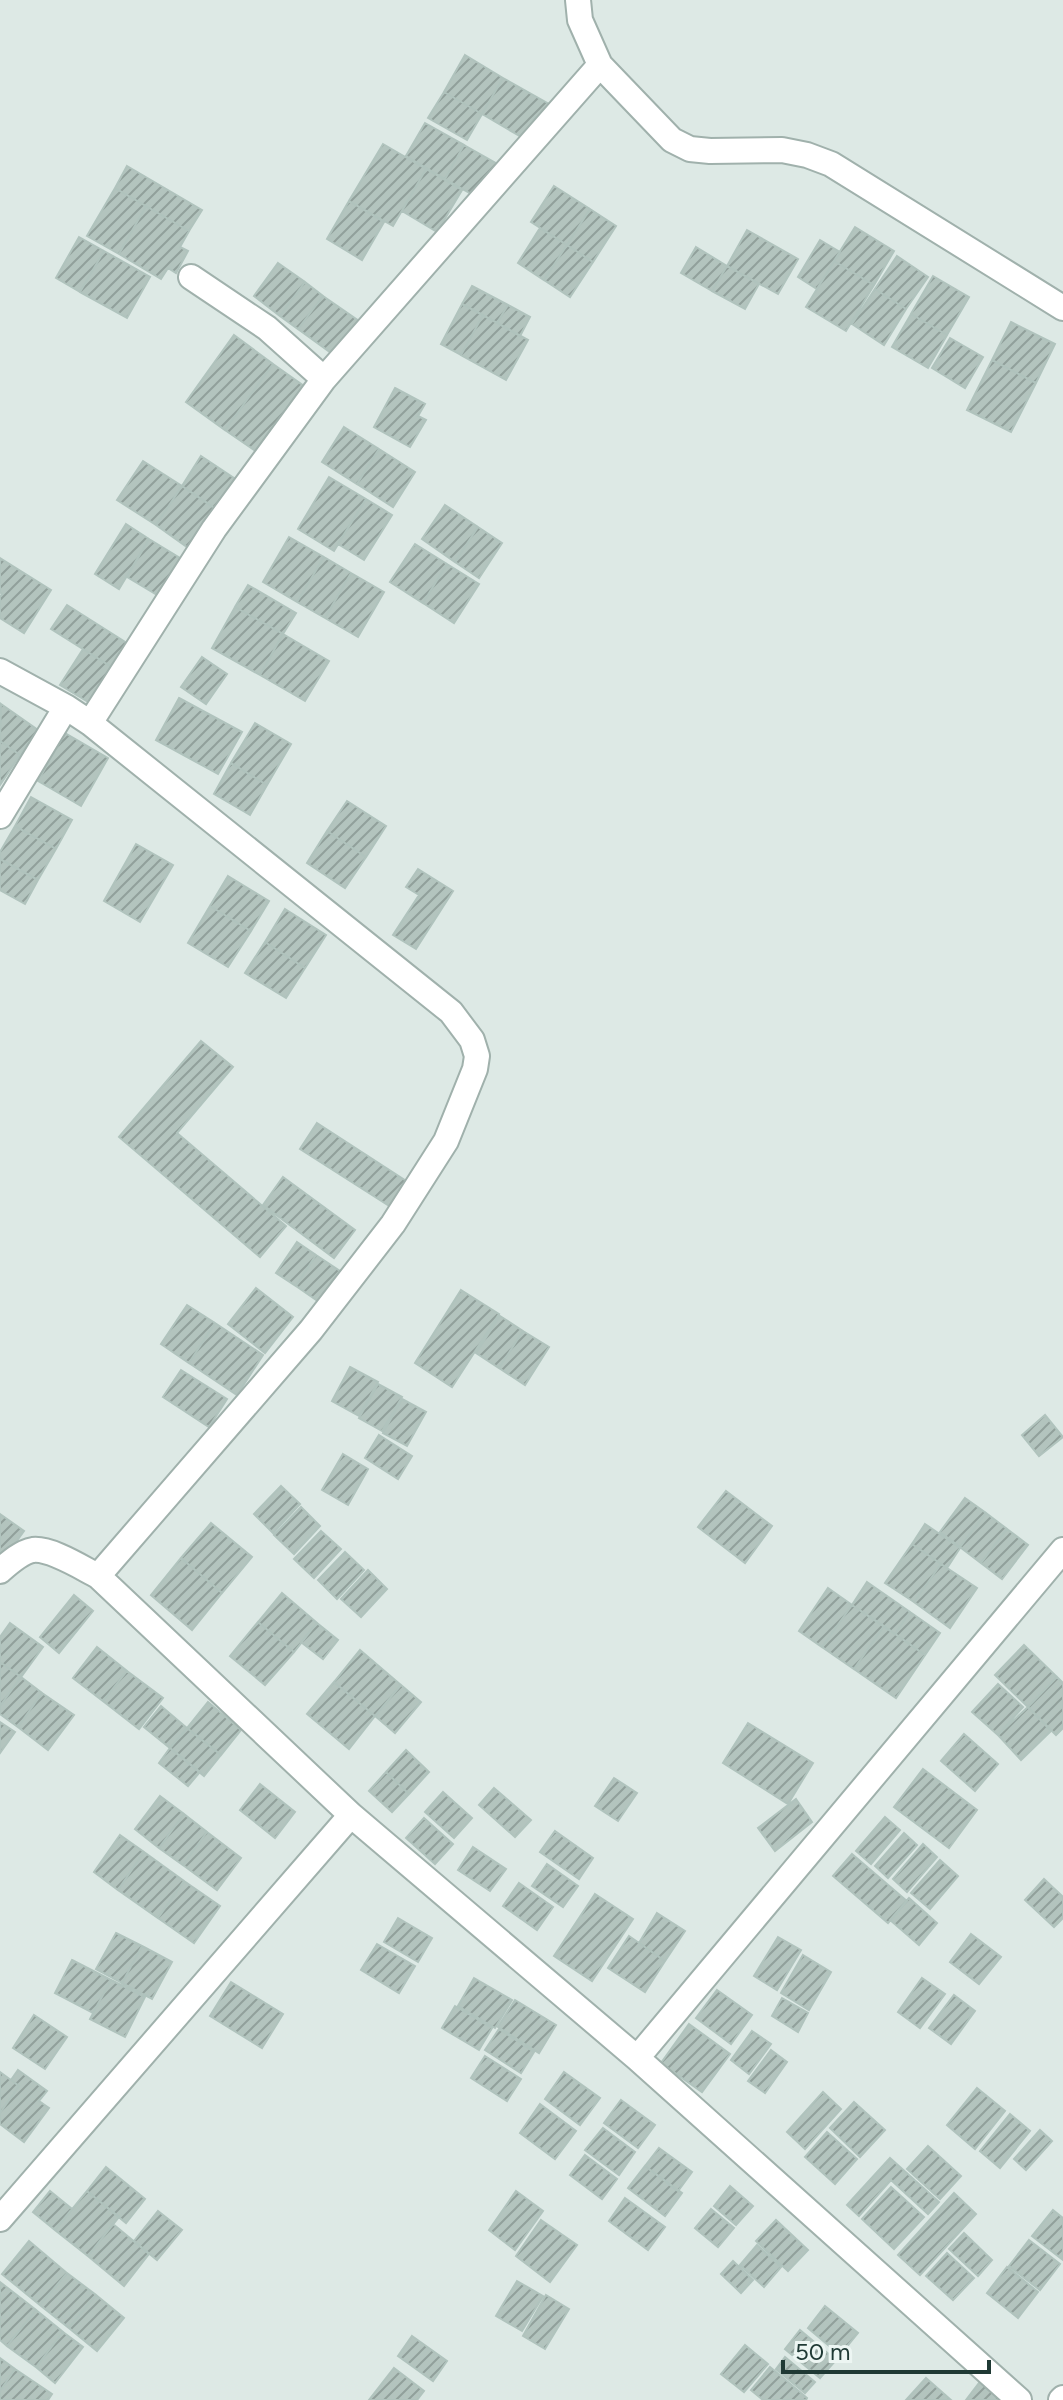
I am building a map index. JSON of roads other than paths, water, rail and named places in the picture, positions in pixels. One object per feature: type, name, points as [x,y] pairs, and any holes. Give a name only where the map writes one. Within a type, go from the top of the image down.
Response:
[{"type":"street","points":[[578,0],[580,20],[600,65],[672,140],[690,149],[710,151],[782,150],[831,164],[1063,308]]},
{"type":"street","points":[[90,723],[214,529],[324,379],[600,65]]},
{"type":"street","points":[[191,277],[267,328],[324,379]]},
{"type":"street","points":[[0,671],[90,723],[451,1012],[472,1040],[477,1056],[475,1069],[446,1141],[393,1224],[311,1330],[98,1576]]},
{"type":"street","points":[[0,816],[66,707]]},
{"type":"street","points":[[0,1571],[31,1550],[47,1551],[98,1576],[351,1815],[637,2058],[1019,2400]]},
{"type":"street","points":[[637,2058],[1063,1550]]},
{"type":"street","points":[[0,2219],[351,1815]]}]
